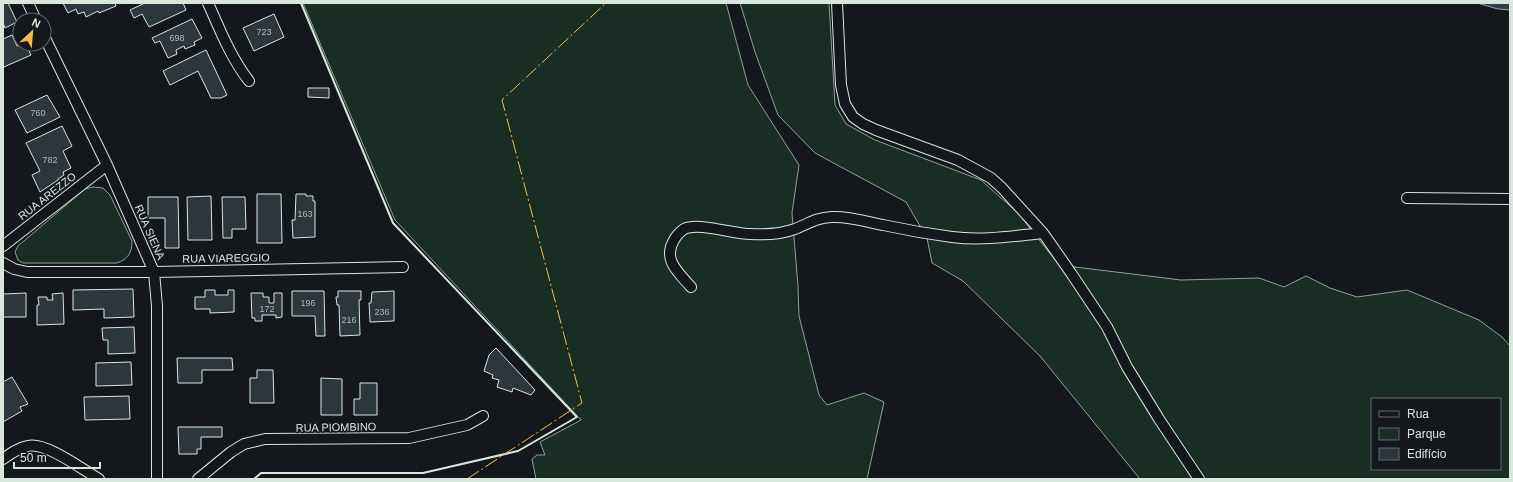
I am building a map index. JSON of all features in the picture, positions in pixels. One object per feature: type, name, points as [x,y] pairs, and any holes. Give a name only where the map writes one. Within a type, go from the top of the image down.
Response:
[{"type":"street","points":[[208,3],[239,69],[249,81]]},
{"type":"street","points":[[837,3],[841,85],[845,104],[853,117],[876,130],[958,160],[991,178],[1002,188],[1043,233],[1107,326],[1131,374],[1199,479]]},
{"type":"street","name":"RUA SIENA","points":[[52,52],[107,165],[154,272],[157,306],[157,479]]},
{"type":"street","name":"RUA AREZZO","points":[[3,246],[107,165]]},
{"type":"street","points":[[1407,198],[1510,199]]},
{"type":"street","points":[[691,287],[678,272],[670,257],[670,249],[673,241],[678,234],[688,228],[700,227],[730,233],[772,234],[794,229],[815,219],[833,217],[953,237],[975,239],[1043,233]]},
{"type":"street","name":"RUA VIAREGGIO","points":[[3,263],[14,269],[26,272],[154,272],[403,267]]},
{"type":"street","name":"RUA PIOMBINO","points":[[198,479],[231,452],[244,444],[265,439],[409,438],[467,425],[482,416]]},
{"type":"street","points":[[3,458],[15,450],[29,445],[46,448],[99,479]]},
{"type":"green space","points":[[303,3],[726,3],[748,85],[799,165],[792,213],[799,316],[819,395],[827,405],[864,393],[884,402],[867,479],[536,479],[532,459],[537,455],[545,455],[540,442],[581,420],[395,220]]},
{"type":"green space","points":[[740,3],[829,3],[835,105],[846,124],[875,140],[981,180],[1018,213],[1059,265],[1181,280],[1259,278],[1284,287],[1306,276],[1330,288],[1357,297],[1407,290],[1479,320],[1502,337],[1510,346],[1510,479],[1140,479],[1040,356],[963,281],[932,263],[927,238],[906,202],[815,153],[778,115],[755,52]]},
{"type":"green space","points":[[93,187],[103,188],[110,195],[132,241],[129,255],[124,260],[117,263],[23,263],[18,260],[15,252],[18,246],[85,189]]},
{"type":"water","points":[[1477,3],[1510,3],[1510,10],[1498,9]]},
{"type":"building","points":[[3,3],[8,3],[12,12],[12,24],[5,28],[3,23]]},
{"type":"building","points":[[63,3],[115,3],[116,6],[99,13],[98,11],[86,17],[84,12],[78,14],[76,9],[68,13]]},
{"type":"building","points":[[145,3],[183,3],[186,10],[149,27],[142,14],[134,18],[130,10]]},
{"type":"building","points":[[274,14],[284,37],[254,51],[243,28]]},
{"type":"building","points":[[192,19],[202,38],[194,42],[195,45],[185,49],[184,46],[176,50],[177,54],[168,58],[160,41],[155,43],[152,38]]},
{"type":"building","points":[[12,35],[12,52],[30,52],[31,55],[4,67],[3,39]]},
{"type":"building","points":[[206,50],[227,95],[221,98],[211,98],[198,71],[170,85],[163,71]]},
{"type":"building","points":[[308,88],[329,88],[329,98],[308,97]]},
{"type":"building","points":[[47,95],[60,117],[27,133],[15,110]]},
{"type":"building","points":[[62,126],[72,146],[63,151],[71,168],[63,172],[64,175],[40,192],[32,175],[40,171],[26,143]]},
{"type":"building","points":[[257,194],[281,194],[282,243],[257,243]]},
{"type":"building","points":[[296,194],[313,196],[313,201],[315,201],[315,237],[293,238],[292,220],[295,220]]},
{"type":"building","points":[[211,196],[212,240],[188,240],[187,197]]},
{"type":"building","points":[[148,197],[178,197],[179,248],[165,248],[165,218],[148,218]]},
{"type":"building","points":[[222,197],[245,197],[246,229],[232,229],[232,238],[223,238]]},
{"type":"building","points":[[133,289],[134,317],[104,318],[104,309],[73,310],[73,290]]},
{"type":"building","points":[[205,290],[215,290],[215,295],[228,295],[228,290],[234,290],[234,312],[210,313],[210,309],[195,309],[195,297],[205,297]]},
{"type":"building","points":[[292,291],[324,291],[325,336],[316,336],[315,316],[292,316]]},
{"type":"building","points":[[338,291],[361,291],[361,300],[359,300],[360,335],[340,336],[339,305],[337,305],[336,297],[338,297]]},
{"type":"building","points":[[394,291],[394,321],[370,322],[369,303],[371,303],[372,292]]},
{"type":"building","points":[[26,293],[26,317],[3,317],[3,294]]},
{"type":"building","points":[[63,293],[64,324],[37,325],[37,305],[39,305],[38,297],[47,297],[47,300],[53,300],[52,294]]},
{"type":"building","points":[[251,293],[263,293],[263,297],[269,297],[269,303],[274,303],[274,293],[282,293],[282,317],[276,318],[276,315],[262,315],[262,321],[255,321],[255,318],[252,318]]},
{"type":"building","points":[[134,327],[135,353],[108,354],[108,340],[103,340],[102,328]]},
{"type":"building","points":[[496,348],[535,390],[531,395],[513,388],[512,392],[497,387],[499,380],[492,378],[493,375],[484,371],[489,355]]},
{"type":"building","points":[[177,358],[232,358],[233,370],[202,370],[202,383],[178,383]]},
{"type":"building","points":[[131,362],[132,385],[96,386],[96,363]]},
{"type":"building","points":[[257,370],[273,370],[274,403],[250,403],[250,378],[257,378]]},
{"type":"building","points":[[12,377],[28,404],[20,407],[22,411],[3,422],[3,382]]},
{"type":"building","points":[[321,378],[342,379],[342,415],[321,415]]},
{"type":"building","points":[[360,383],[377,383],[377,415],[354,415],[354,399],[360,399]]},
{"type":"building","points":[[129,396],[130,419],[85,420],[84,397]]},
{"type":"building","points":[[178,427],[222,427],[222,437],[201,437],[201,449],[197,449],[197,454],[179,454]]},
{"type":"wall","points":[[254,479],[261,473],[423,473],[518,451],[577,417],[393,223],[301,3]]},
{"type":"power","points":[[467,479],[582,403],[502,100],[606,3]]}]
